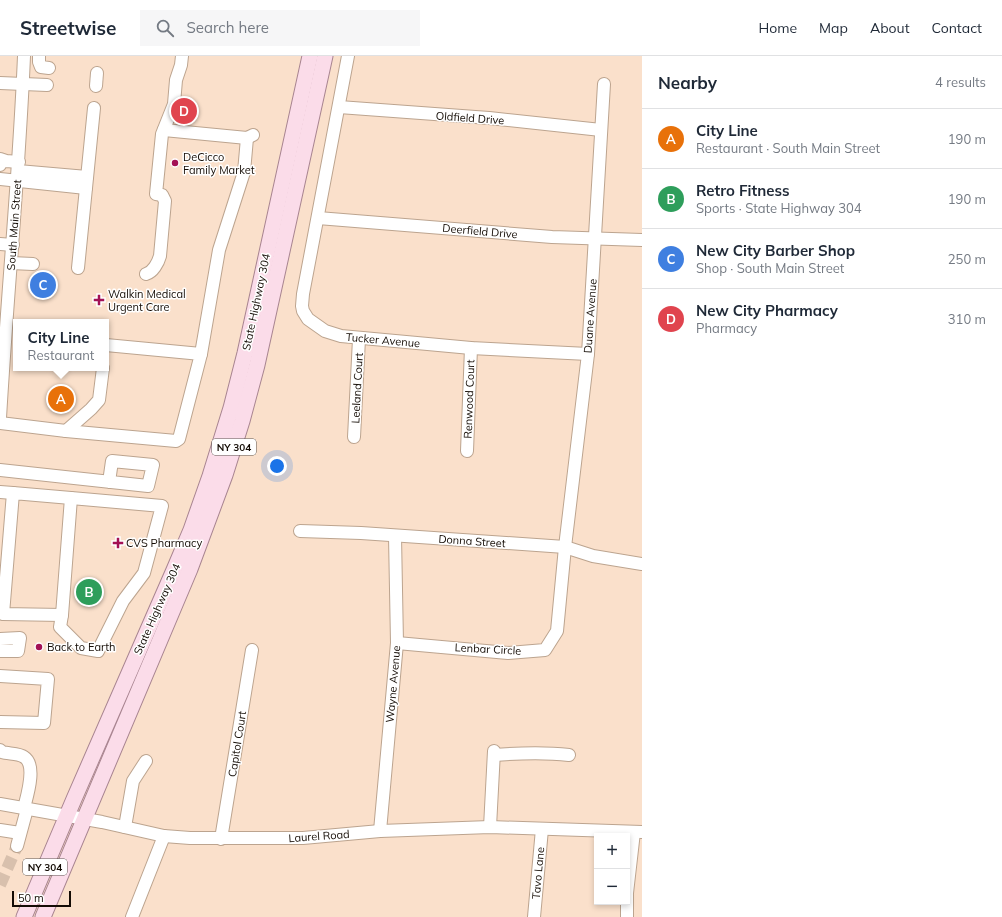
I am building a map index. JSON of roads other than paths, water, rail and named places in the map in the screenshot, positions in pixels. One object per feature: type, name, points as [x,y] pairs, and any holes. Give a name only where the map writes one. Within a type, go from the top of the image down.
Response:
[{"type":"main road","name":"State Highway 304","points":[[24,917],[180,556],[203,497],[219,449],[245,352],[310,56]]},
{"type":"main road","name":"State Highway 304","points":[[43,917],[193,562],[230,462],[258,359],[325,56]]},
{"type":"street","name":"South Main Street","points":[[0,418],[1,376],[10,341],[5,280],[11,263],[13,245],[24,56]]},
{"type":"street","points":[[39,56],[41,67],[49,68]]},
{"type":"street","points":[[146,274],[152,271],[160,256],[165,201],[162,196],[156,194],[162,134],[174,104],[176,80],[181,65],[182,56]]},
{"type":"street","name":"Tucker Avenue","points":[[348,56],[303,294],[302,306],[308,319],[325,331],[341,336],[360,339],[471,348],[588,354]]},
{"type":"street","points":[[96,86],[97,73]]},
{"type":"street","points":[[0,83],[47,85]]},
{"type":"street","name":"Duane Avenue","points":[[565,547],[588,354],[604,84]]},
{"type":"street","name":"Oldfield Drive","points":[[339,107],[489,118],[601,130]]},
{"type":"street","points":[[78,268],[94,108]]},
{"type":"street","points":[[0,423],[66,431],[176,440],[179,439],[201,354],[219,250],[244,172],[250,136],[164,130]]},
{"type":"street","points":[[0,165],[0,160],[6,161],[18,171],[87,183]]},
{"type":"street","points":[[0,179],[18,171]]},
{"type":"street","name":"Deerfield Drive","points":[[318,218],[594,239],[642,240]]},
{"type":"street","points":[[0,244],[13,245]]},
{"type":"street","points":[[11,263],[34,264]]},
{"type":"street","name":"Leeland Court","points":[[354,437],[360,339]]},
{"type":"street","points":[[109,346],[201,354]]},
{"type":"street","name":"Renwood Court","points":[[467,451],[471,348]]},
{"type":"street","points":[[66,431],[99,400],[103,371]]},
{"type":"street","points":[[0,470],[108,482]]},
{"type":"street","points":[[0,492],[71,498],[162,506],[144,573],[123,601],[98,650],[81,648],[60,627],[71,498]]},
{"type":"street","points":[[13,493],[2,614],[62,615]]},
{"type":"street","name":"Donna Street","points":[[300,531],[565,547],[593,556],[642,564]]},
{"type":"street","name":"Wayne Avenue","points":[[380,831],[397,643],[395,536]]},
{"type":"street","name":"Lenbar Circle","points":[[397,643],[508,653],[545,650],[557,631],[565,547]]},
{"type":"street","points":[[0,639],[20,638],[18,651],[0,651]]},
{"type":"street","name":"Capitol Court","points":[[221,839],[252,650]]},
{"type":"street","points":[[0,676],[48,680],[44,723],[0,722]]},
{"type":"street","points":[[0,750],[2,752],[22,756],[28,762],[30,780],[26,809],[17,846]]},
{"type":"street","points":[[490,827],[494,753],[555,753],[569,755]]},
{"type":"street","points":[[125,827],[134,781],[136,775],[146,761]]},
{"type":"street","name":"Laurel Road","points":[[0,804],[84,819],[164,836],[190,838],[303,838],[380,831],[490,827],[638,832]]},
{"type":"street","name":"Tavo Lane","points":[[534,917],[542,829]]},
{"type":"street","points":[[0,830],[20,833]]},
{"type":"street","points":[[630,877],[638,832]]},
{"type":"street","points":[[132,917],[164,836]]},
{"type":"street","points":[[627,905],[628,917]]},
{"type":"tunnel","points":[[0,885],[17,846]]},
{"type":"place","name":"New City Pharmacy","points":[[184,111]]},
{"type":"place","name":"DeCicco Family Market","points":[[175,163]]},
{"type":"place","name":"New City Barber Shop","points":[[43,285]]},
{"type":"place","name":"Walkin Medical Urgent Care","points":[[99,300]]},
{"type":"place","name":"City Line","points":[[61,399]]},
{"type":"place","name":"CVS Pharmacy","points":[[118,543]]},
{"type":"place","name":"Retro Fitness","points":[[89,592]]},
{"type":"place","name":"Back to Earth","points":[[39,647]]}]
